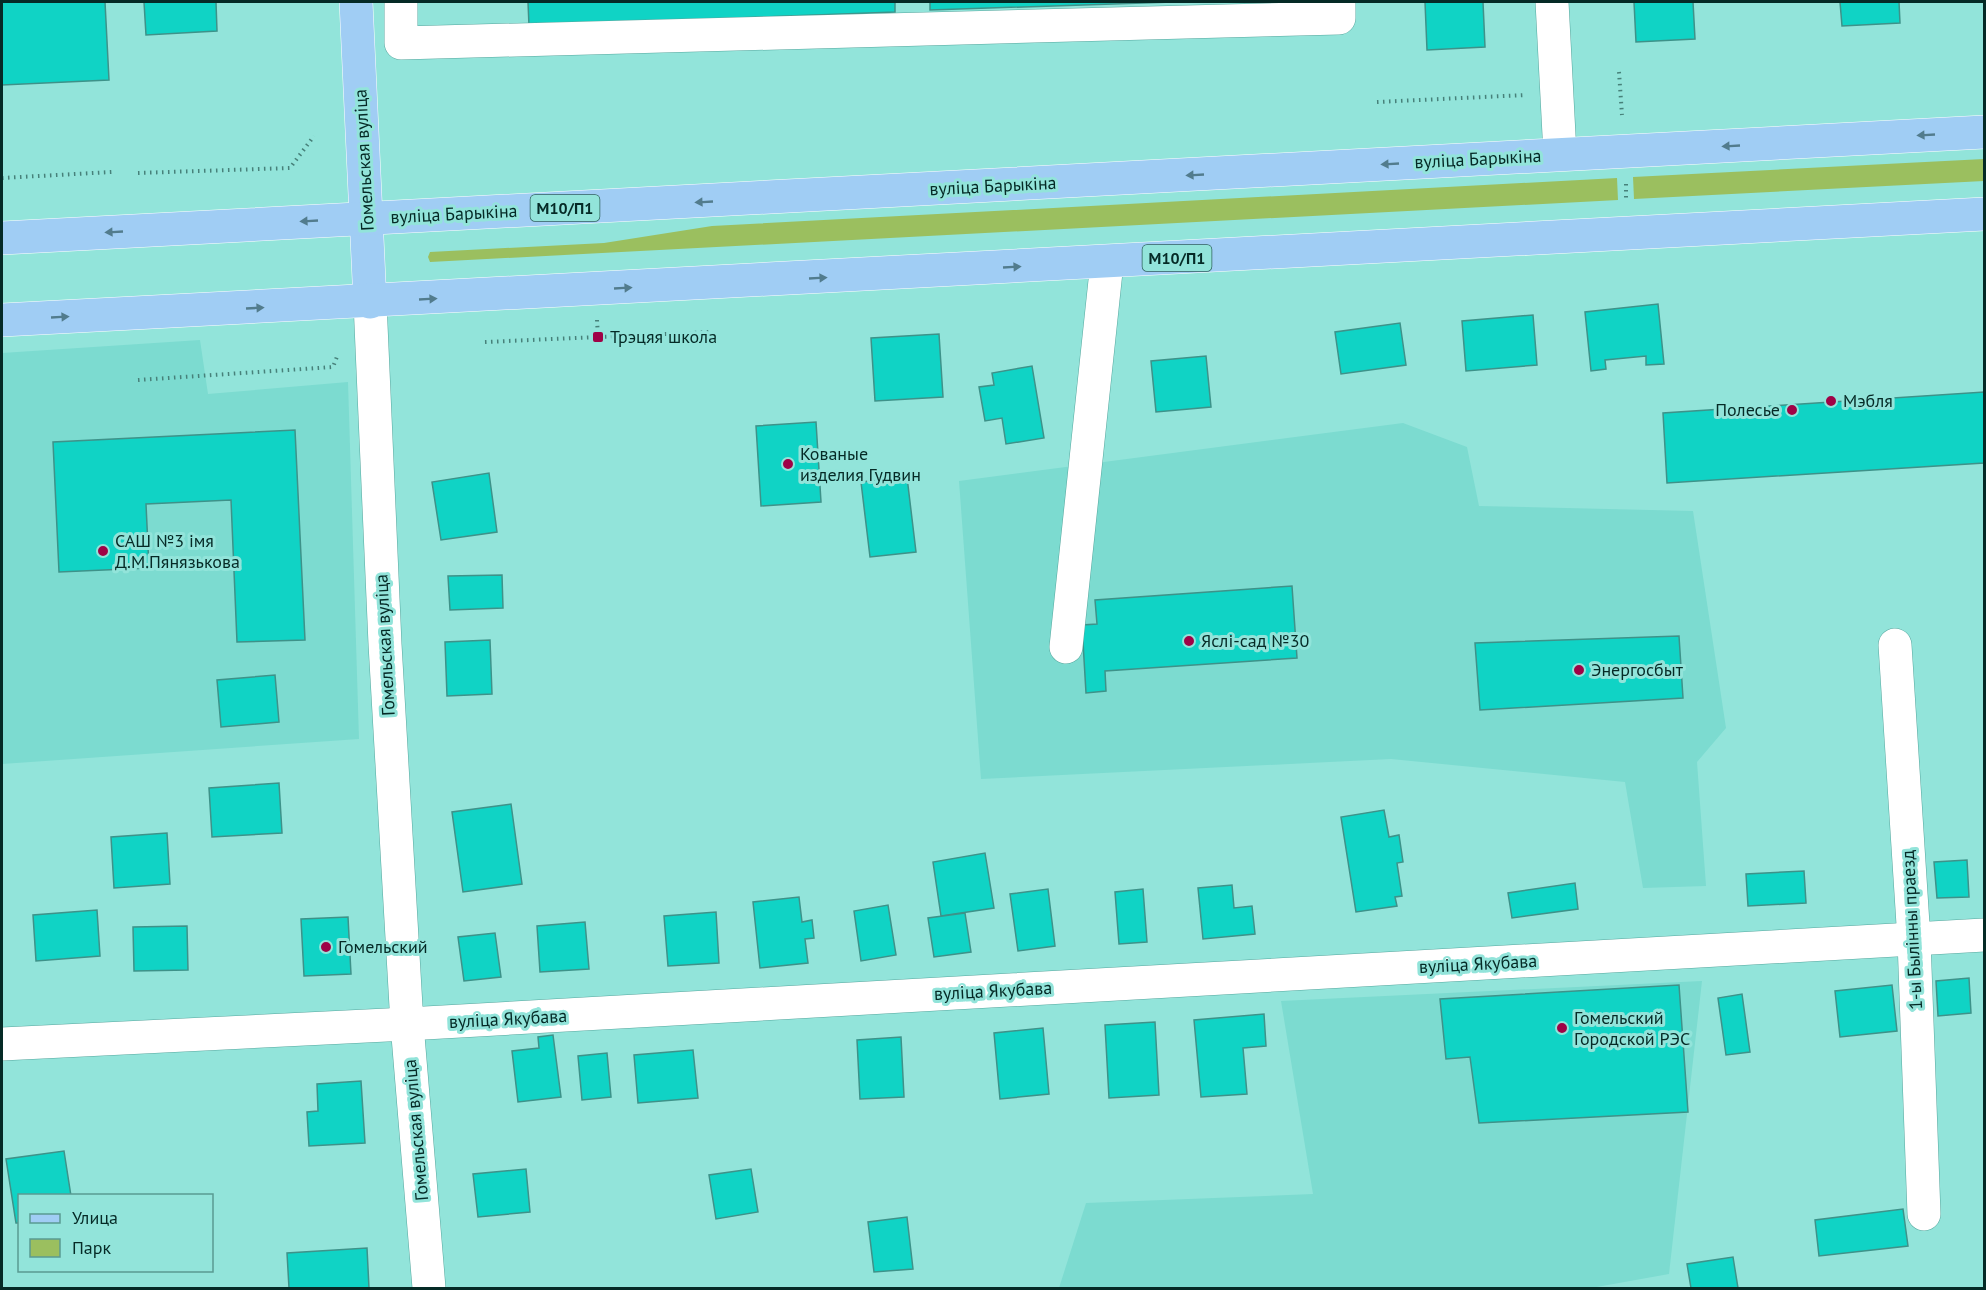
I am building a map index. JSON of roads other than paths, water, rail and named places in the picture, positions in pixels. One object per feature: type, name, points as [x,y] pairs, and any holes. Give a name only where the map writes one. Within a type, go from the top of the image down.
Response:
[{"type":"main road","name":"Гомельская вуліца","points":[[356,2],[370,302]]},
{"type":"main road","name":"вуліца Барыкіна","points":[[2,238],[1984,132]]},
{"type":"main road","name":"М10/П1","points":[[2,320],[1984,214]]},
{"type":"street","points":[[401,2],[401,43],[1339,18],[1339,2]]},
{"type":"street","points":[[1552,2],[1560,154]]},
{"type":"street","points":[[1066,647],[1107,262]]},
{"type":"street","name":"Гомельская вуліца","points":[[370,302],[385,644],[407,1024],[429,1288]]},
{"type":"street","name":"1-ы Былінны праезд","points":[[1895,645],[1914,940],[1924,1214]]},
{"type":"street","name":"вуліца Якубава","points":[[2,1044],[407,1024],[1984,935]]},
{"type":"place","name":"Трэцяя школа","points":[[598,337]]},
{"type":"place","name":"Мэбля","points":[[1831,401]]},
{"type":"place","name":"Полесье","points":[[1792,410]]},
{"type":"place","name":"Кованые изделия Гудвин","points":[[788,464]]},
{"type":"place","name":"САШ №3 імя Д.М.Пянязькова","points":[[103,551]]},
{"type":"place","name":"Яслі-сад №30","points":[[1189,641]]},
{"type":"place","name":"Энергосбыт","points":[[1579,670]]},
{"type":"place","name":"Гомельский","points":[[326,947]]},
{"type":"place","name":"Гомельский Городской РЭС","points":[[1562,1028]]}]
